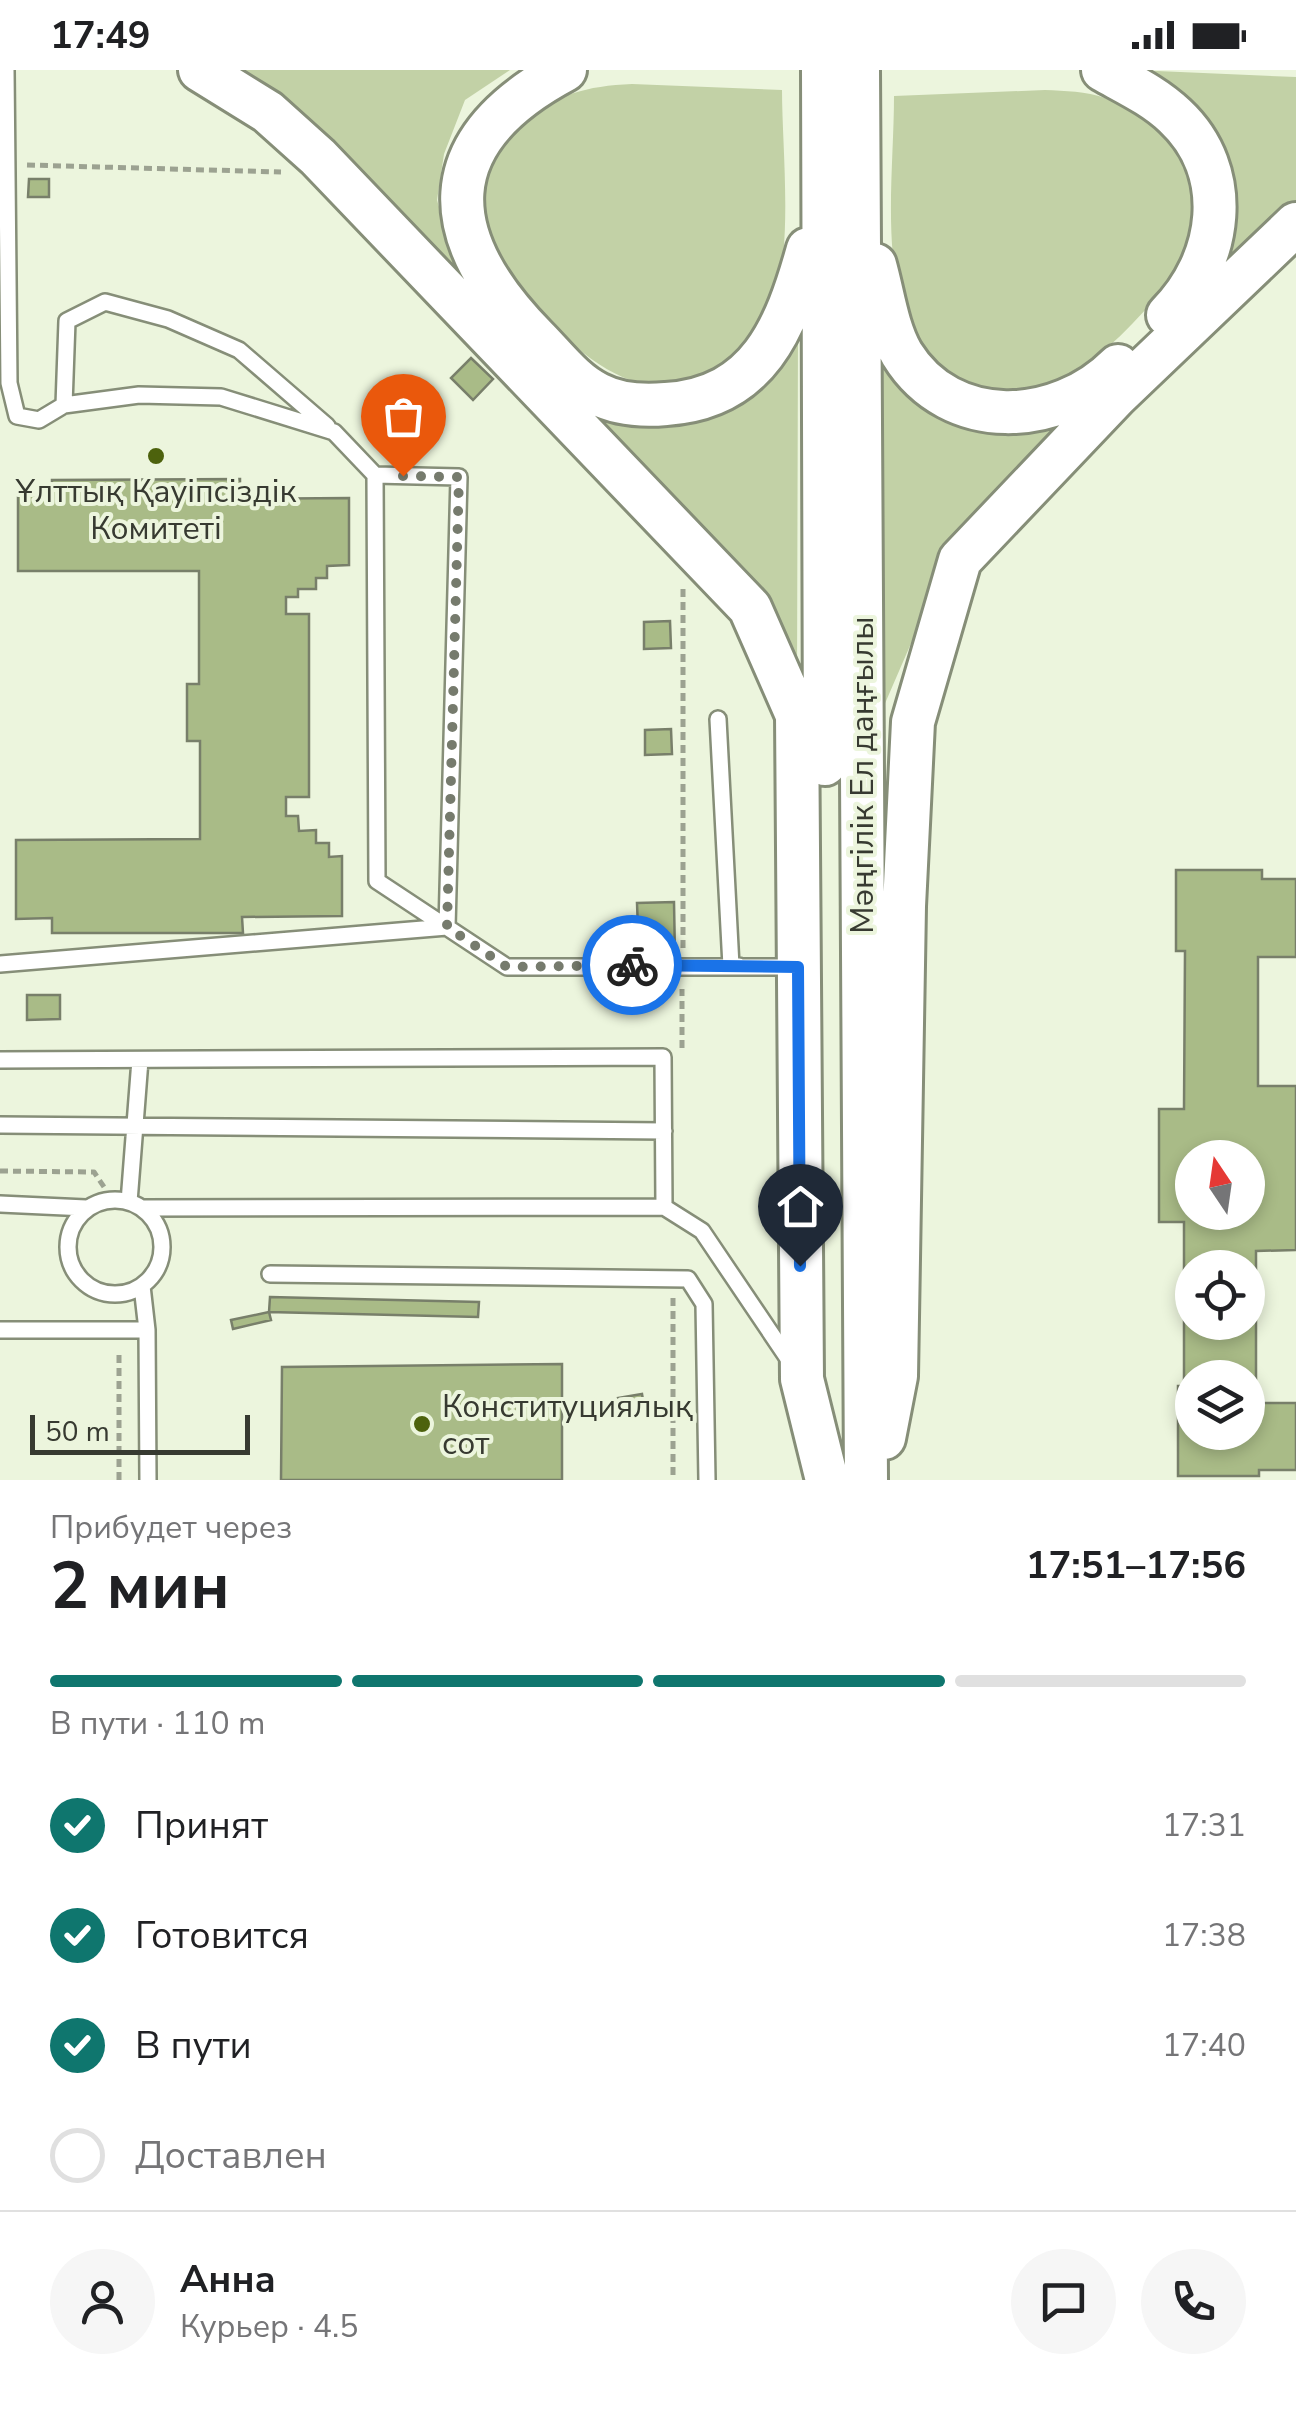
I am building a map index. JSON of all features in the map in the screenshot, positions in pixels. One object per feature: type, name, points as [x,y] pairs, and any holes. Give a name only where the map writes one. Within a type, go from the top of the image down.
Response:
[{"type":"main road","points":[[200,70],[268,112],[318,157],[750,608],[796,715],[802,1379],[828,1480]]},
{"type":"main road","points":[[565,70],[494,120],[473,150],[461,195],[463,219],[483,275],[502,303],[582,384],[598,394],[645,406],[675,404],[704,398],[751,369],[769,350],[792,307],[841,197]]},
{"type":"main road","name":"Мәңгілік Ел даңғылы","points":[[823,70],[841,197],[866,1480]]},
{"type":"main road","name":"Мәңгілік Ел даңғылы","points":[[828,1480],[841,197],[858,70]]},
{"type":"main road","points":[[841,197],[900,350],[929,384],[982,412],[1009,414],[1042,410],[1087,391],[1104,380],[1186,297],[1211,246],[1215,218],[1208,166],[1196,141],[1156,100],[1103,70]]},
{"type":"main road","points":[[866,1480],[888,1426],[896,1376],[904,906],[913,722],[960,560],[1116,396],[1296,224]]},
{"type":"lane","points":[[6,70],[5,384],[18,416],[39,420],[64,406],[139,395],[221,397],[334,432]]},
{"type":"lane","points":[[64,406],[67,321],[106,302],[168,319],[239,350],[334,432],[375,476],[378,881],[507,967],[798,967]]},
{"type":"lane","points":[[375,476],[459,477],[447,927]]},
{"type":"lane","points":[[718,719],[731,966],[798,967]]},
{"type":"lane","points":[[0,964],[447,927]]},
{"type":"lane","points":[[0,1060],[663,1057],[664,1207]]},
{"type":"lane","points":[[86,1208],[68,1235],[72,1267],[94,1290],[110,1294],[142,1286],[152,1276],[162,1248],[153,1219],[136,1205],[135,1126],[140,1060]]},
{"type":"lane","points":[[0,1125],[664,1131]]},
{"type":"lane","points":[[0,1204],[86,1208],[100,1202],[664,1207],[702,1231],[802,1379]]},
{"type":"lane","points":[[270,1274],[677,1276],[698,1290],[704,1304],[707,1480]]},
{"type":"lane","points":[[142,1286],[147,1330],[148,1480]]},
{"type":"lane","points":[[0,1330],[147,1330]]},
{"type":"path","points":[[7,164],[296,172]]},
{"type":"path","points":[[682,1052],[683,576]]},
{"type":"path","points":[[0,1171],[94,1172],[104,1187]]},
{"type":"path","points":[[674,1480],[672,1317],[677,1276]]},
{"type":"path","points":[[118,1480],[120,1330]]},
{"type":"green space","points":[[236,70],[510,70],[465,100],[444,154],[437,200],[454,259],[467,280],[351,166]]},
{"type":"green space","points":[[1134,70],[1296,77],[1296,209],[1218,282],[1230,227]]},
{"type":"green space","points":[[632,84],[782,90],[784,246],[774,306],[754,342],[708,376],[682,385],[656,386],[631,380],[583,353],[504,273],[484,229],[483,191],[488,172],[507,139],[521,124],[546,105],[572,93]]},
{"type":"green space","points":[[1045,90],[1105,98],[1142,116],[1158,129],[1185,162],[1193,181],[1195,222],[1180,264],[1163,289],[1098,356],[1059,380],[1038,387],[992,390],[959,379],[928,358],[916,343],[902,307],[892,248],[894,96]]},
{"type":"green space","points":[[798,330],[797,684],[745,581],[575,392],[668,418]]},
{"type":"green space","points":[[881,340],[898,375],[1085,406],[941,574],[880,715]]},
{"type":"building","points":[[29,179],[49,179],[49,197],[28,197]]},
{"type":"building","points":[[471,358],[493,379],[473,400],[451,378]]},
{"type":"building","points":[[240,479],[240,499],[349,498],[349,565],[327,566],[327,578],[316,578],[316,589],[298,589],[298,597],[286,597],[286,614],[309,614],[309,797],[286,797],[286,816],[298,816],[299,831],[316,830],[316,843],[329,843],[329,857],[342,856],[342,916],[242,917],[243,933],[52,933],[52,918],[16,919],[16,840],[200,839],[200,741],[187,741],[187,684],[199,684],[199,571],[18,571],[18,494],[52,494],[52,480]]},
{"type":"building","points":[[670,621],[671,648],[644,649],[644,622]]},
{"type":"building","points":[[671,729],[672,754],[645,755],[645,730]]},
{"type":"building","points":[[1176,870],[1262,870],[1262,879],[1296,879],[1296,957],[1258,957],[1258,1086],[1296,1086],[1296,1250],[1184,1250],[1184,1230],[1265,1230],[1265,1140],[1175,1140],[1175,1222],[1159,1222],[1159,1109],[1184,1109],[1185,951],[1176,951]]},
{"type":"building","points":[[674,902],[675,956],[639,957],[637,903]]},
{"type":"building","points":[[27,995],[60,995],[60,1019],[27,1020]]},
{"type":"building","points":[[270,1297],[479,1302],[478,1317],[269,1312]]},
{"type":"building","points":[[269,1312],[271,1320],[233,1329],[231,1320]]},
{"type":"building","points":[[1184,1340],[1256,1340],[1256,1360],[1184,1360]]},
{"type":"building","name":"Конституциялық сот","points":[[562,1364],[562,1480],[281,1480],[282,1367]]},
{"type":"building","points":[[642,1394],[645,1412],[621,1417],[618,1398]]},
{"type":"building","points":[[1265,1403],[1296,1403],[1296,1470],[1259,1470],[1259,1476],[1178,1476],[1178,1450],[1265,1450]]},
{"type":"way so far","points":[[403,476],[459,477],[447,927],[507,967],[632,965]]},
{"type":"place","name":"Ұлттық Қауіпсіздік Комитеті","points":[[156,456]]},
{"type":"place","name":"Конституциялық сот","points":[[422,1424]]},
{"type":"route","points":[[632,965],[798,967],[800,1266]]}]
